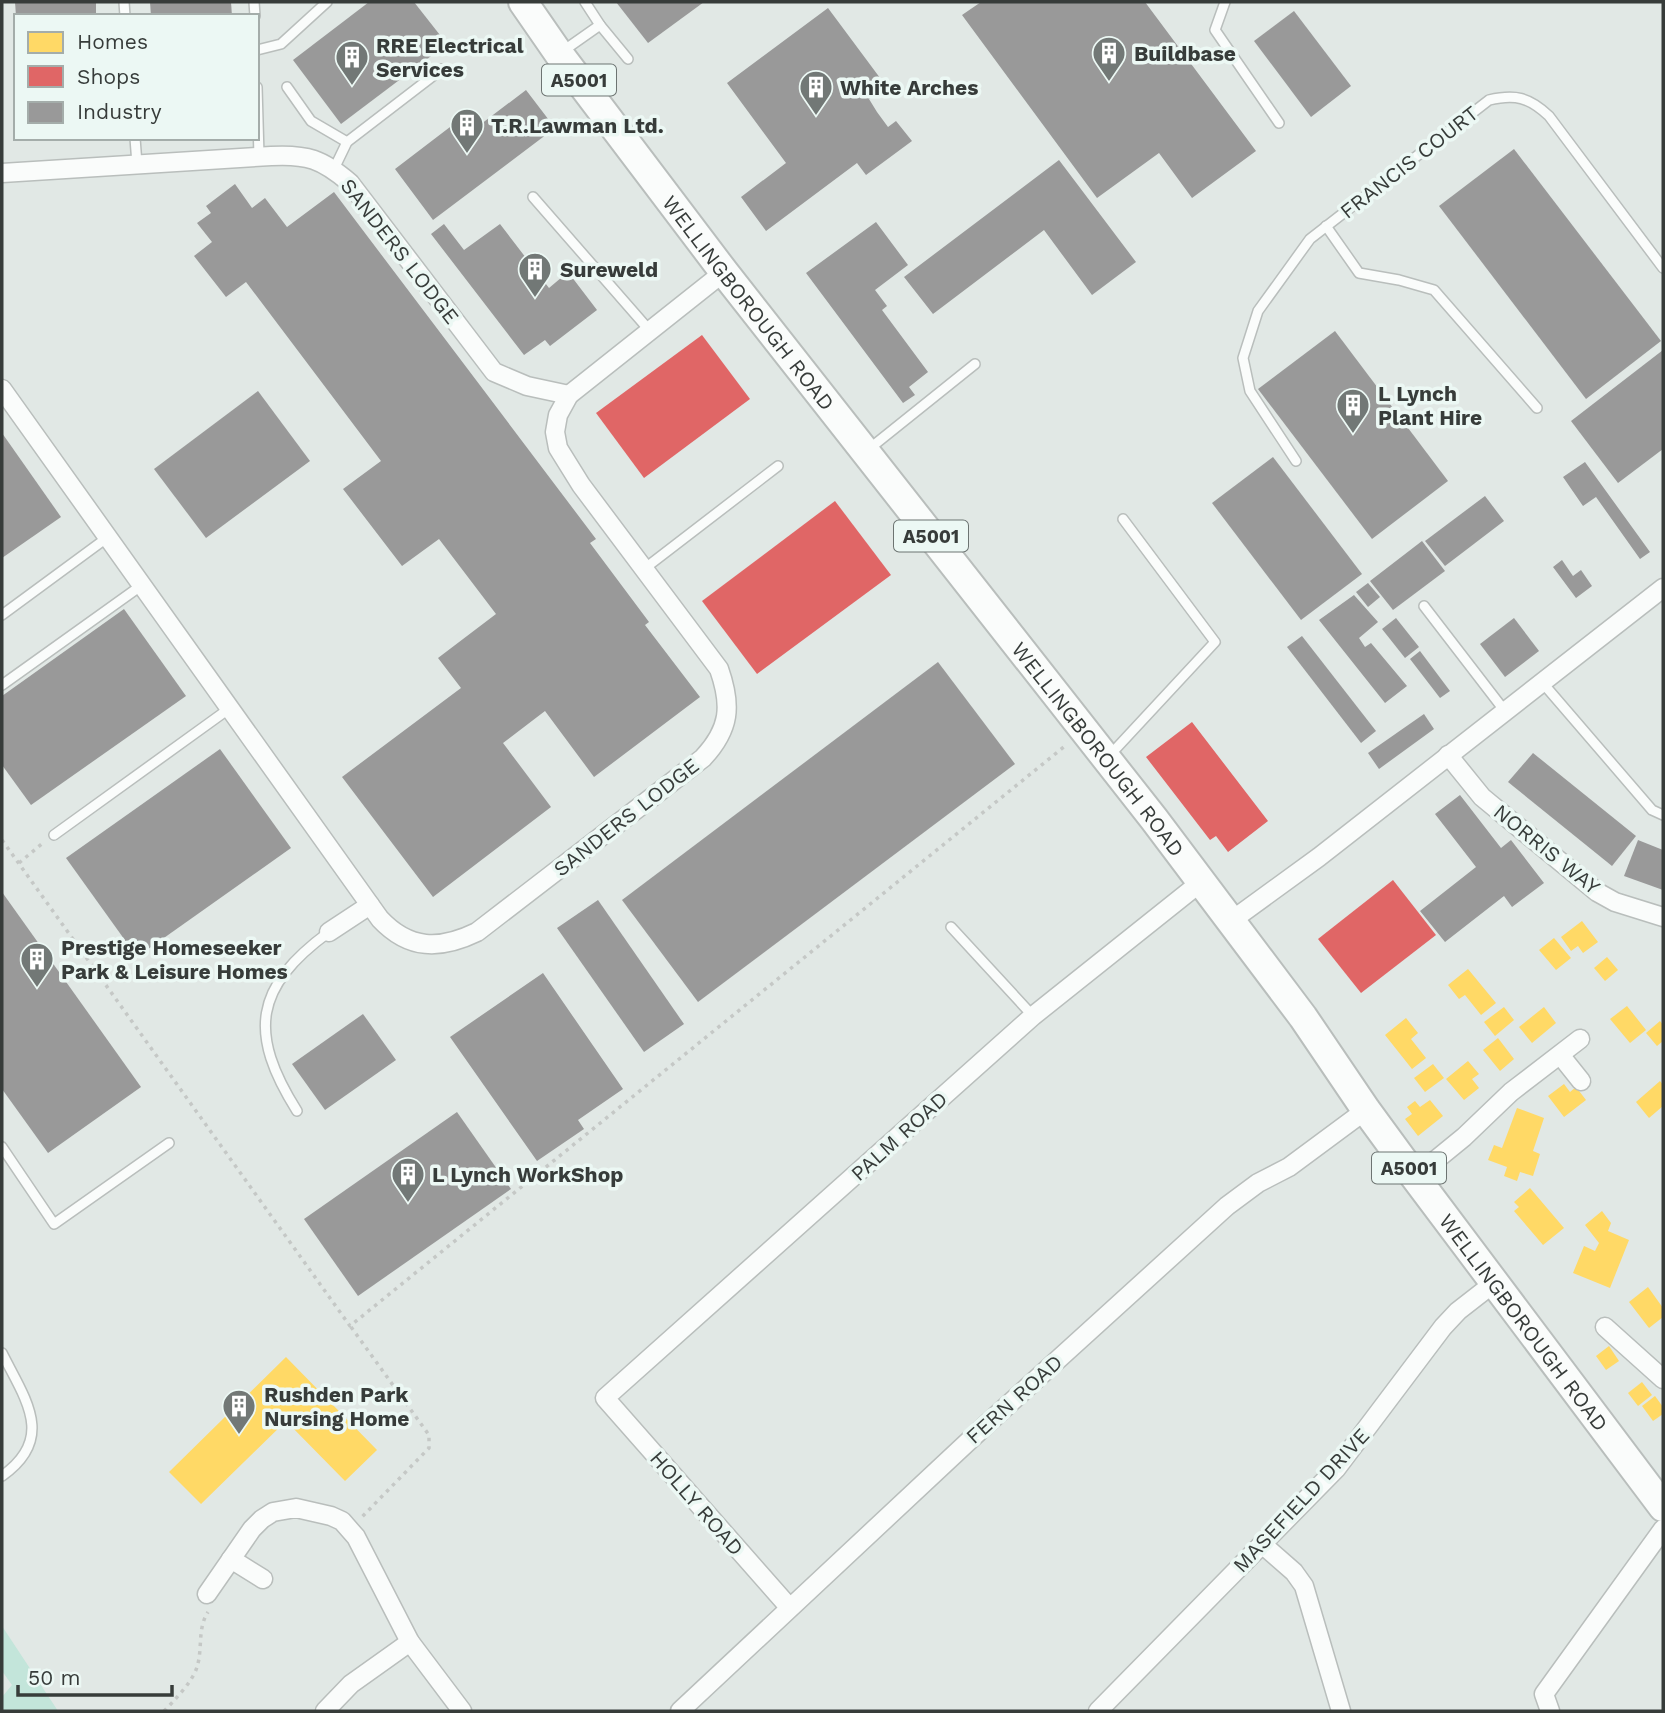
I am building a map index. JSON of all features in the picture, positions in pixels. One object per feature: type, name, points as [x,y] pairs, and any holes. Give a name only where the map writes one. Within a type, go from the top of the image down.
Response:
[{"type":"main road","name":"WELLINGBOROUGH ROAD","points":[[523,2],[559,54],[724,272],[1231,921],[1303,1017],[1415,1177],[1663,1507]]},
{"type":"street","name":"SANDERS LODGE","points":[[2,173],[259,156],[297,155],[318,160],[350,183],[494,372],[527,386],[569,395]]},
{"type":"street","name":"SANDERS LODGE","points":[[2,389],[370,905],[391,931],[407,940],[445,945],[477,932],[703,758],[720,736],[726,716],[727,692],[719,670],[581,485],[558,448],[555,432],[558,415],[569,395],[724,272]]},
{"type":"street","points":[[1231,921],[1319,857],[1663,588]]},
{"type":"street","name":"NORRIS WAY","points":[[1448,755],[1482,797],[1597,892],[1615,902],[1663,917]]},
{"type":"street","name":"PALM ROAD","points":[[605,1398],[1033,1016],[1201,882]]},
{"type":"street","points":[[329,932],[370,905]]},
{"type":"street","points":[[1415,1177],[1464,1138],[1511,1092],[1580,1040]]},
{"type":"street","points":[[1560,1056],[1581,1081]]},
{"type":"street","name":"FERN ROAD","points":[[680,1711],[997,1414],[1227,1206],[1258,1183],[1289,1167],[1366,1110]]},
{"type":"street","name":"MASEFIELD DRIVE","points":[[1098,1711],[1346,1457],[1443,1327],[1458,1311],[1494,1283]]},
{"type":"street","points":[[1605,1327],[1663,1379]]},
{"type":"street","name":"HOLLY ROAD","points":[[605,1398],[789,1607]]},
{"type":"street","points":[[207,1594],[251,1529],[273,1512],[296,1508],[319,1512],[342,1521],[356,1537],[410,1642],[462,1711]]},
{"type":"street","points":[[1550,1711],[1544,1694],[1663,1529]]},
{"type":"street","points":[[1262,1544],[1294,1572],[1304,1586],[1341,1711]]},
{"type":"street","points":[[231,1559],[262,1579]]},
{"type":"street","points":[[325,1711],[351,1684],[410,1642]]},
{"type":"lane","points":[[259,50],[281,44],[327,2]]},
{"type":"lane","points":[[585,2],[628,59]]},
{"type":"lane","points":[[1225,2],[1215,30],[1279,123]]},
{"type":"lane","points":[[559,54],[600,24]]},
{"type":"lane","points":[[334,169],[347,142],[442,69]]},
{"type":"lane","points":[[287,87],[311,121],[347,142]]},
{"type":"lane","name":"FRANCIS COURT","points":[[1296,461],[1250,391],[1243,358],[1258,311],[1310,239],[1489,100],[1504,96],[1523,98],[1536,104],[1549,116],[1663,268]]},
{"type":"lane","points":[[135,140],[137,164]]},
{"type":"lane","points":[[259,140],[259,156]]},
{"type":"lane","points":[[533,197],[650,331]]},
{"type":"lane","points":[[1326,226],[1359,273],[1434,290],[1537,408]]},
{"type":"lane","points":[[865,452],[975,364]]},
{"type":"lane","points":[[644,569],[778,466]]},
{"type":"lane","points":[[1107,759],[1215,642],[1123,519]]},
{"type":"lane","points":[[2,615],[108,537]]},
{"type":"lane","points":[[2,685],[142,585]]},
{"type":"lane","points":[[1424,606],[1504,710]]},
{"type":"lane","points":[[1541,681],[1652,810],[1663,816]]},
{"type":"lane","points":[[54,835],[230,708]]},
{"type":"lane","points":[[951,927],[1033,1016]]},
{"type":"lane","points":[[298,1111],[280,1083],[269,1057],[265,1039],[268,1009],[277,983],[291,963],[302,951],[329,932]]},
{"type":"lane","points":[[2,1147],[54,1224],[169,1143]]},
{"type":"lane","points":[[2,1353],[26,1400],[34,1430],[26,1454],[2,1476]]},
{"type":"path","points":[[350,1326],[1084,732]]},
{"type":"path","points":[[19,863],[54,835]]},
{"type":"path","points":[[2,840],[429,1435],[429,1448],[350,1530]]},
{"type":"path","points":[[163,1711],[181,1696],[197,1668],[202,1621],[213,1604],[207,1594]]},
{"type":"green space","points":[[2,1626],[58,1711],[2,1711],[2,1697],[12,1685],[2,1671]]},
{"type":"building: Homes","points":[[1582,921],[1598,942],[1583,953],[1578,946],[1571,951],[1561,937]]},
{"type":"building: Homes","points":[[1554,938],[1571,958],[1556,970],[1539,950]]},
{"type":"building: Homes","points":[[1607,957],[1618,970],[1605,981],[1594,968]]},
{"type":"building: Homes","points":[[1468,969],[1496,1003],[1481,1015],[1465,995],[1459,999],[1448,985]]},
{"type":"building: Homes","points":[[1627,1006],[1646,1030],[1630,1043],[1610,1019]]},
{"type":"building: Homes","points":[[1504,1007],[1514,1020],[1495,1036],[1484,1022]]},
{"type":"building: Homes","points":[[1544,1007],[1556,1023],[1532,1043],[1519,1027]]},
{"type":"building: Homes","points":[[1406,1018],[1418,1033],[1411,1039],[1426,1058],[1412,1069],[1385,1035]]},
{"type":"building: Homes","points":[[1660,1021],[1663,1025],[1663,1041],[1657,1046],[1646,1033]]},
{"type":"building: Homes","points":[[1498,1038],[1514,1059],[1500,1071],[1483,1050]]},
{"type":"building: Homes","points":[[1468,1061],[1479,1074],[1472,1079],[1479,1088],[1464,1100],[1446,1079]]},
{"type":"building: Homes","points":[[1433,1064],[1444,1078],[1425,1092],[1414,1078]]},
{"type":"building: Homes","points":[[1660,1081],[1663,1085],[1663,1106],[1649,1118],[1636,1102]]},
{"type":"building: Homes","points":[[1564,1084],[1570,1092],[1576,1087],[1586,1100],[1564,1117],[1548,1096]]},
{"type":"building: Homes","points":[[1430,1100],[1443,1116],[1418,1136],[1405,1119],[1412,1114],[1407,1107],[1415,1101],[1420,1107]]},
{"type":"building: Homes","points":[[1517,1108],[1544,1118],[1533,1151],[1540,1154],[1533,1176],[1520,1172],[1517,1181],[1504,1176],[1507,1167],[1488,1160],[1494,1145],[1502,1148]]},
{"type":"building: Homes","points":[[1530,1188],[1564,1228],[1543,1245],[1514,1211],[1519,1207],[1514,1202]]},
{"type":"building: Homes","points":[[1602,1211],[1611,1223],[1608,1231],[1629,1240],[1610,1288],[1573,1273],[1584,1246],[1595,1251],[1599,1243],[1585,1225]]},
{"type":"building: Homes","points":[[1648,1287],[1663,1308],[1663,1317],[1649,1328],[1629,1302]]},
{"type":"building: Homes","points":[[1609,1346],[1619,1361],[1606,1370],[1596,1356]]},
{"type":"building: Homes","name":"Rushden Park Nursing Home","points":[[286,1357],[377,1450],[345,1481],[286,1421],[201,1504],[169,1472]]},
{"type":"building: Homes","points":[[1642,1382],[1652,1395],[1638,1406],[1628,1393]]},
{"type":"building: Homes","points":[[1655,1396],[1663,1407],[1663,1414],[1653,1421],[1642,1406]]},
{"type":"building: Shops","points":[[702,335],[750,399],[644,478],[596,413]]},
{"type":"building: Shops","points":[[835,501],[891,575],[757,674],[702,601]]},
{"type":"building: Shops","points":[[1192,722],[1268,821],[1228,852],[1216,836],[1210,840],[1146,757]]},
{"type":"building: Shops","points":[[1393,880],[1436,935],[1361,993],[1318,939]]},
{"type":"building: Industry","points":[[15,2],[96,2],[96,14],[16,14]]},
{"type":"building: Industry","points":[[150,2],[231,2],[232,14],[151,14]]},
{"type":"building: Industry","name":"RRE Electrical Services","points":[[369,2],[414,2],[447,44],[341,124],[293,60]]},
{"type":"building: Industry","points":[[616,2],[704,2],[648,43]]},
{"type":"building: Industry","name":"Buildbase","points":[[981,2],[1145,2],[1256,151],[1192,198],[1159,153],[1097,198],[962,15]]},
{"type":"building: Industry","name":"White Arches","points":[[828,8],[886,86],[869,99],[877,112],[888,127],[896,121],[912,141],[866,175],[857,163],[766,231],[741,197],[786,163],[727,83]]},
{"type":"building: Industry","points":[[1294,11],[1351,86],[1311,117],[1254,41]]},
{"type":"building: Industry","name":"T.R.Lawman Ltd.","points":[[526,90],[555,128],[433,220],[395,169],[450,127],[460,140]]},
{"type":"building: Industry","points":[[1514,149],[1661,341],[1586,399],[1439,206]]},
{"type":"building: Industry","points":[[1059,160],[1136,262],[1092,295],[1044,230],[933,314],[904,277]]},
{"type":"building: Industry","points":[[235,184],[252,208],[265,198],[287,227],[334,192],[596,539],[590,543],[649,622],[645,625],[700,697],[594,777],[545,711],[503,743],[551,807],[433,897],[342,777],[461,688],[438,658],[496,614],[439,539],[402,566],[343,489],[381,461],[246,282],[226,297],[194,256],[212,242],[197,223],[211,213],[206,206]]},
{"type":"building: Industry","points":[[876,222],[908,265],[875,290],[887,306],[882,310],[928,372],[909,387],[915,395],[903,403],[806,273]]},
{"type":"building: Industry","name":"Sureweld","points":[[444,224],[464,250],[500,224],[549,288],[568,272],[597,310],[550,346],[545,340],[524,355],[431,234]]},
{"type":"building: Industry","name":"L Lynch Plant Hire","points":[[1335,331],[1448,481],[1372,539],[1258,389]]},
{"type":"building: Industry","points":[[1663,350],[1663,449],[1618,483],[1571,421]]},
{"type":"building: Industry","points":[[258,391],[310,461],[206,538],[154,469]]},
{"type":"building: Industry","points":[[2,433],[61,517],[2,558]]},
{"type":"building: Industry","points":[[1273,457],[1362,574],[1301,620],[1212,503]]},
{"type":"building: Industry","points":[[1585,462],[1650,552],[1640,559],[1596,497],[1583,506],[1563,477]]},
{"type":"building: Industry","points":[[1485,496],[1504,521],[1445,566],[1425,541]]},
{"type":"building: Industry","points":[[1422,541],[1445,571],[1393,610],[1370,581]]},
{"type":"building: Industry","points":[[1562,560],[1573,576],[1581,570],[1592,586],[1576,598],[1553,567]]},
{"type":"building: Industry","points":[[1368,583],[1380,597],[1368,607],[1356,592]]},
{"type":"building: Industry","points":[[1354,595],[1378,622],[1359,638],[1365,647],[1371,643],[1407,686],[1385,703],[1319,620]]},
{"type":"building: Industry","points":[[124,609],[186,696],[31,805],[2,765],[2,696]]},
{"type":"building: Industry","points":[[1396,618],[1419,647],[1405,658],[1382,629]]},
{"type":"building: Industry","points":[[1514,618],[1539,651],[1505,677],[1480,644]]},
{"type":"building: Industry","points":[[1302,636],[1376,731],[1361,743],[1287,647]]},
{"type":"building: Industry","points":[[1420,651],[1450,691],[1440,698],[1410,659]]},
{"type":"building: Industry","points":[[938,662],[1015,764],[698,1002],[622,900]]},
{"type":"building: Industry","points":[[1424,714],[1434,729],[1379,769],[1368,753]]},
{"type":"building: Industry","points":[[220,749],[291,848],[137,957],[66,858]]},
{"type":"building: Industry","points":[[1533,753],[1636,836],[1612,866],[1508,782]]},
{"type":"building: Industry","points":[[1460,795],[1501,848],[1511,840],[1544,883],[1512,907],[1504,896],[1445,942],[1420,911],[1476,867],[1435,814]]},
{"type":"building: Industry","points":[[1638,840],[1663,850],[1663,890],[1624,876]]},
{"type":"building: Industry","name":"Prestige Homeseeker Park & Leisure Homes","points":[[2,892],[141,1087],[48,1153],[2,1089]]},
{"type":"building: Industry","points":[[598,900],[684,1024],[644,1052],[557,928]]},
{"type":"building: Industry","points":[[543,973],[623,1089],[578,1120],[584,1129],[537,1161],[450,1037]]},
{"type":"building: Industry","points":[[363,1014],[396,1060],[325,1110],[292,1064]]},
{"type":"building: Industry","name":"L Lynch WorkShop","points":[[457,1112],[511,1189],[358,1296],[304,1219]]},
{"type":"place","name":"Buildbase","points":[[1109,83]]},
{"type":"place","name":"RRE Electrical Services","points":[[352,87]]},
{"type":"place","name":"White Arches","points":[[816,117]]},
{"type":"place","name":"T.R.Lawman Ltd.","points":[[467,155]]},
{"type":"place","name":"Sureweld","points":[[535,299]]},
{"type":"place","name":"L Lynch Plant Hire","points":[[1353,435]]},
{"type":"place","name":"Prestige Homeseeker Park & Leisure Homes","points":[[37,989]]},
{"type":"place","name":"L Lynch WorkShop","points":[[408,1204]]},
{"type":"place","name":"Rushden Park Nursing Home","points":[[239,1436]]}]
